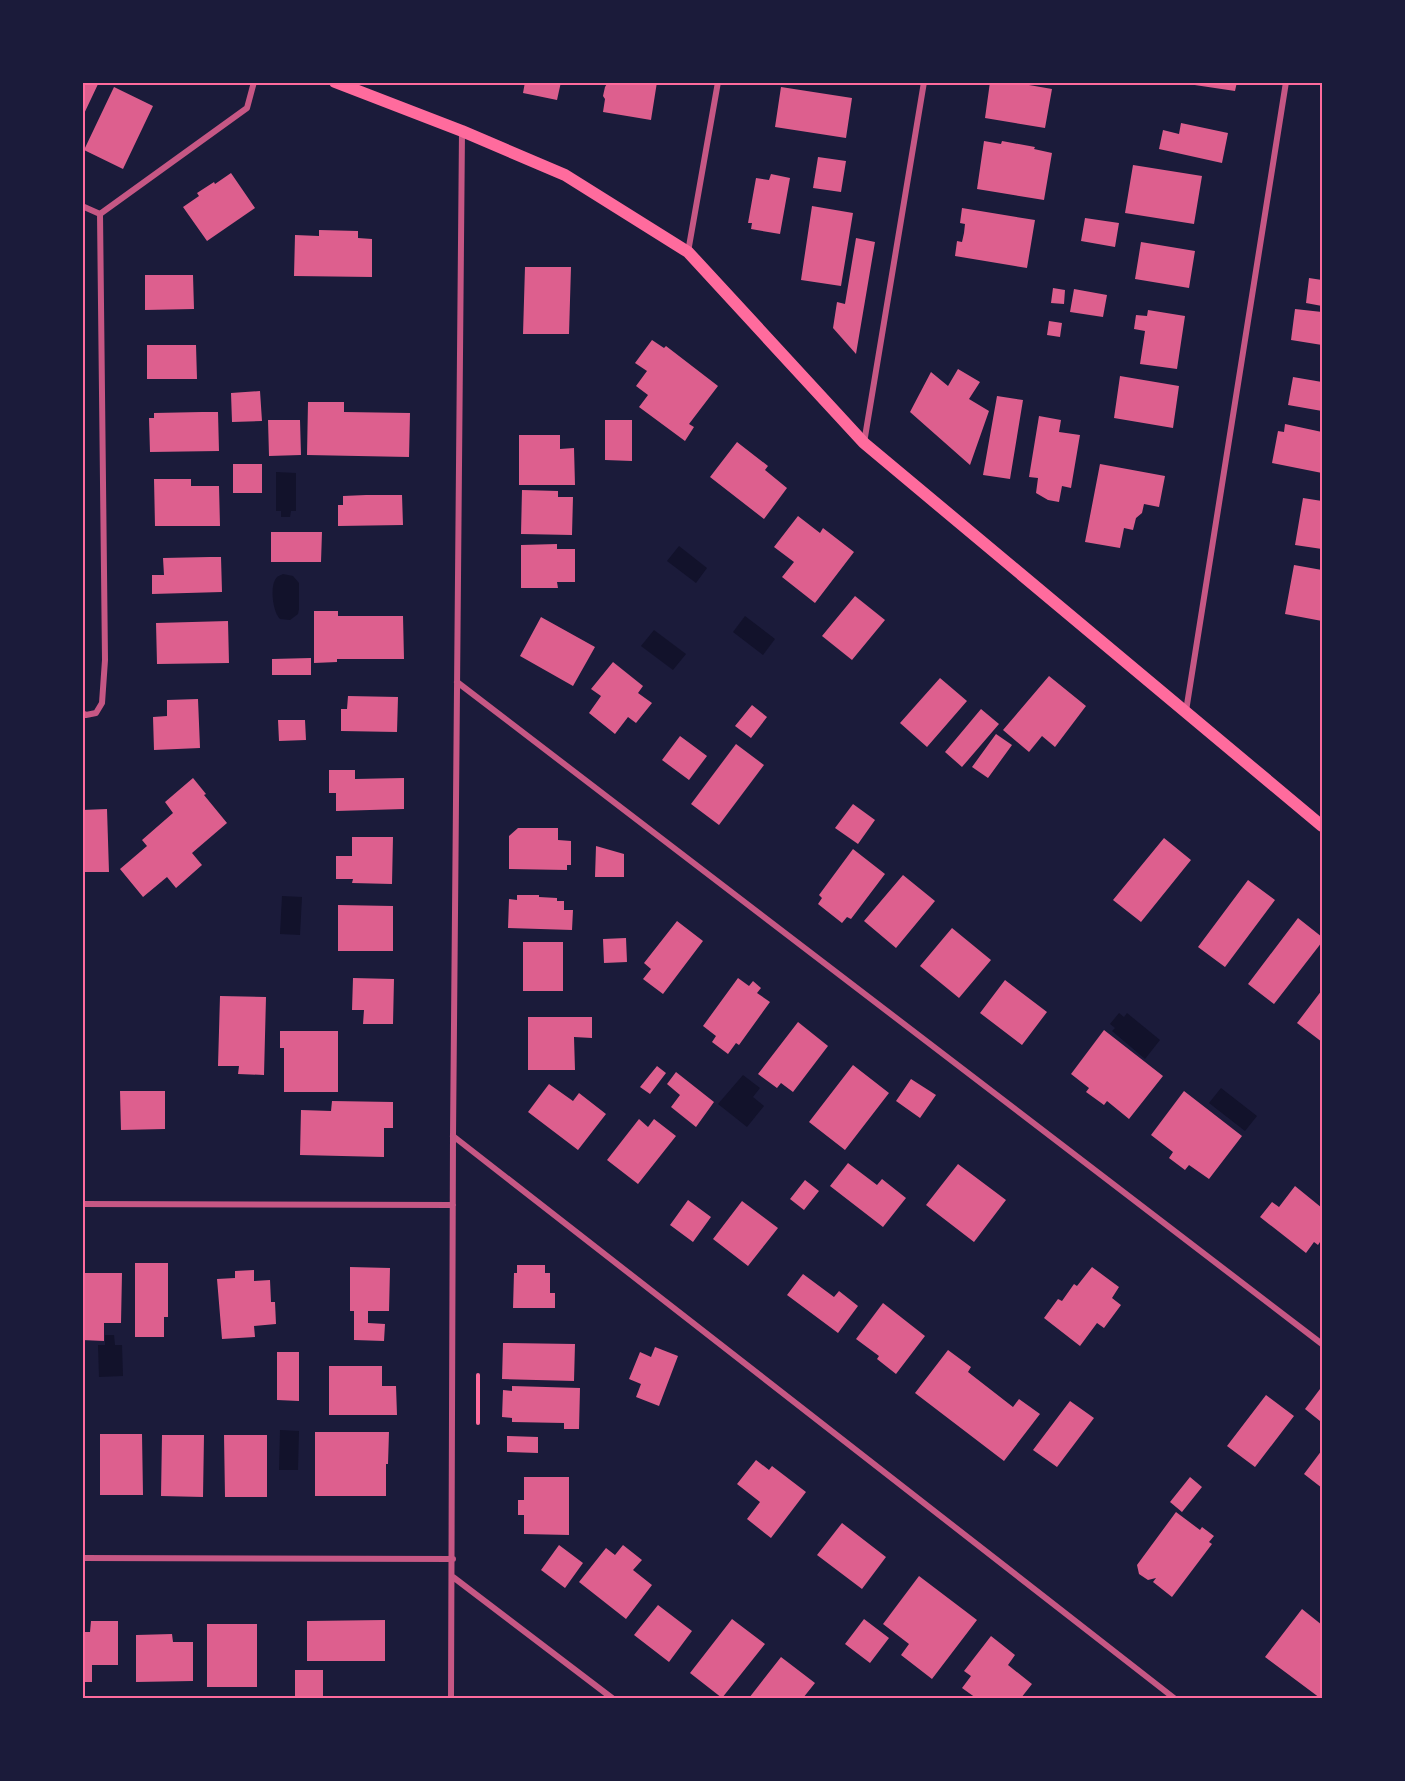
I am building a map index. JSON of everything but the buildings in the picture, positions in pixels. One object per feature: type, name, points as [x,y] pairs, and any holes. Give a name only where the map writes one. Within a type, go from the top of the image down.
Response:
[{"type":"main road","points":[[335,82],[565,174],[688,252],[864,443],[1323,826]]},
{"type":"street","points":[[100,214],[247,108],[254,82]]},
{"type":"street","points":[[688,252],[718,82]]},
{"type":"street","points":[[864,443],[924,82]]},
{"type":"street","points":[[1186,711],[1286,82]]},
{"type":"street","points":[[452,1698],[453,1136],[462,131]]},
{"type":"street","points":[[82,206],[100,214]]},
{"type":"street","points":[[82,713],[86,715],[96,713],[102,703],[105,660],[100,214]]},
{"type":"street","points":[[457,682],[1323,1344]]},
{"type":"street","points":[[453,1136],[1174,1698]]},
{"type":"street","points":[[82,1204],[453,1205]]},
{"type":"street","points":[[82,1558],[453,1559]]},
{"type":"street","points":[[453,1577],[612,1698]]},
{"type":"path","points":[[478,1375],[478,1423]]},
{"type":"shaded area","points":[[276,472],[296,473],[296,511],[291,511],[290,517],[281,517],[281,511],[276,511]]},
{"type":"shaded area","points":[[679,546],[707,568],[696,583],[667,561]]},
{"type":"shaded area","points":[[283,574],[293,576],[299,583],[298,614],[290,620],[280,619],[273,600],[273,584],[277,577]]},
{"type":"shaded area","points":[[745,616],[775,639],[763,655],[733,632]]},
{"type":"shaded area","points":[[654,630],[686,654],[673,670],[641,646]]},
{"type":"shaded area","points":[[282,896],[302,897],[300,935],[280,934]]},
{"type":"shaded area","points":[[1119,1013],[1124,1017],[1127,1013],[1160,1040],[1145,1059],[1112,1031],[1115,1028],[1110,1024]]},
{"type":"shaded area","points":[[743,1075],[760,1088],[753,1097],[764,1106],[747,1127],[718,1104]]},
{"type":"shaded area","points":[[1221,1088],[1257,1116],[1245,1131],[1209,1103]]},
{"type":"shaded area","points":[[105,1335],[114,1335],[115,1345],[122,1345],[123,1376],[99,1377],[98,1345],[105,1345]]},
{"type":"shaded area","points":[[280,1430],[299,1431],[298,1470],[279,1470]]}]
